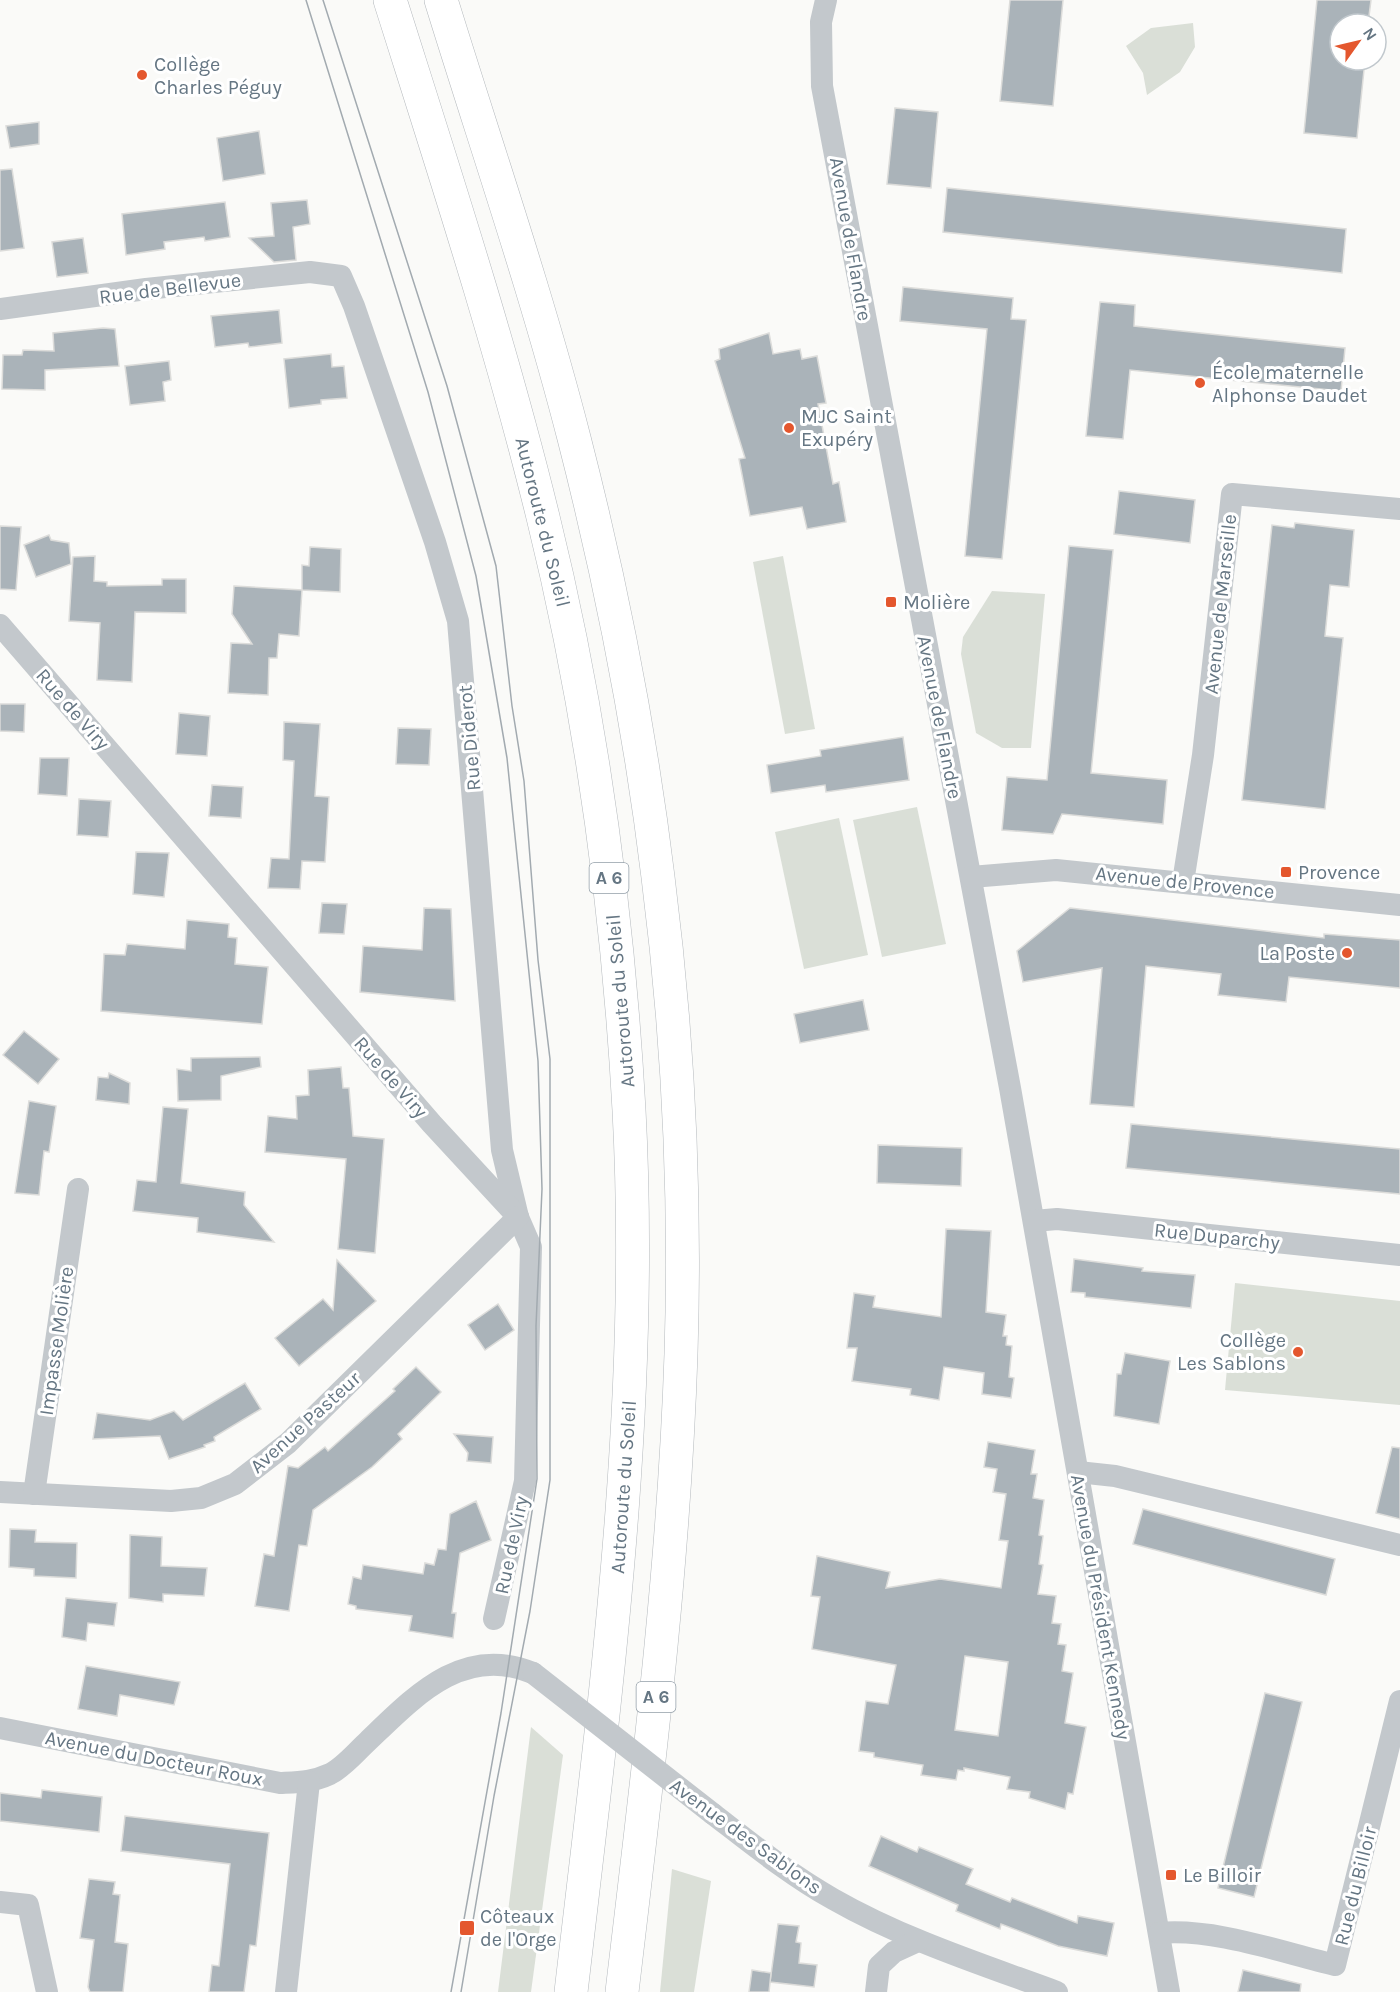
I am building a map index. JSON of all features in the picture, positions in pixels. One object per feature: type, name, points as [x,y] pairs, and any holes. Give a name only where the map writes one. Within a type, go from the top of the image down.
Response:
[{"type":"highway","name":"Autoroute du Soleil","points":[[390,0],[514,402],[557,574],[594,774],[610,884],[620,991],[629,1112],[632,1233],[632,1349],[628,1449],[613,1623],[571,1992]]},
{"type":"highway","name":"A 6","points":[[441,0],[572,432],[597,535],[621,643],[641,758],[658,879],[668,981],[678,1102],[681,1353],[662,1643],[622,1992]]},
{"type":"street","name":"Avenue de Flandre","points":[[826,0],[821,22],[822,86],[1034,1221]]},
{"type":"street","name":"Rue de Bellevue","points":[[0,309],[146,289],[310,272],[341,276]]},
{"type":"street","name":"Rue Diderot","points":[[341,276],[354,306],[435,542],[458,621],[502,1149],[518,1217]]},
{"type":"street","name":"Avenue de Marseille","points":[[1183,882],[1203,755],[1232,494],[1400,509]]},
{"type":"street","name":"Rue de Viry","points":[[0,625],[432,1124],[518,1217],[531,1247],[525,1481],[494,1619]]},
{"type":"street","name":"Avenue de Provence","points":[[971,877],[1056,870],[1400,905]]},
{"type":"street","name":"Impasse Molière","points":[[34,1494],[78,1189]]},
{"type":"street","name":"Avenue Pasteur","points":[[0,1492],[171,1501],[201,1498],[235,1484],[288,1443],[518,1217]]},
{"type":"street","name":"Rue Duparchy","points":[[1034,1221],[1057,1220],[1400,1255]]},
{"type":"street","name":"Avenue du Président Kennedy","points":[[1034,1221],[1169,1992]]},
{"type":"street","points":[[1078,1472],[1115,1476],[1400,1545]]},
{"type":"street","name":"Avenue des Sablons","points":[[309,1782],[332,1773],[401,1710],[442,1678],[468,1666],[508,1664],[533,1673],[778,1864],[830,1898],[918,1941],[1057,1992]]},
{"type":"street","name":"Rue du Billoir","points":[[1159,1933],[1179,1931],[1203,1934],[1335,1965],[1400,1701]]},
{"type":"street","name":"Avenue du Docteur Roux","points":[[0,1728],[280,1783],[309,1782]]},
{"type":"street","points":[[286,1992],[309,1782]]},
{"type":"street","points":[[0,1902],[28,1905],[47,1992]]},
{"type":"street","points":[[876,1992],[879,1966],[894,1952],[918,1941]]},
{"type":"shaded area","points":[[1193,23],[1195,47],[1180,72],[1147,95],[1143,73],[1126,46],[1151,28]]},
{"type":"shaded area","points":[[783,556],[815,729],[785,734],[753,562]]},
{"type":"shaded area","points":[[992,591],[1045,594],[1031,748],[1002,748],[976,733],[961,654],[963,637]]},
{"type":"shaded area","points":[[917,807],[946,944],[882,957],[853,820]]},
{"type":"shaded area","points":[[839,818],[868,955],[804,969],[775,832]]},
{"type":"shaded area","name":"Collège Les Sablons","points":[[1235,1283],[1400,1301],[1400,1405],[1225,1390]]},
{"type":"shaded area","points":[[531,1727],[563,1755],[531,1992],[498,1992]]},
{"type":"shaded area","points":[[672,1869],[711,1881],[694,1992],[660,1992]]},
{"type":"building","points":[[1010,0],[1063,0],[1053,106],[1000,101]]},
{"type":"building","points":[[1317,0],[1371,0],[1370,12],[1328,12],[1328,72],[1364,72],[1357,138],[1304,133]]},
{"type":"building","points":[[895,108],[938,112],[931,188],[887,184]]},
{"type":"building","points":[[39,122],[39,144],[10,148],[6,126]]},
{"type":"building","points":[[259,131],[265,174],[223,181],[217,138]]},
{"type":"building","points":[[12,169],[24,248],[0,251],[0,170]]},
{"type":"building","points":[[947,188],[1346,229],[1342,273],[943,232]]},
{"type":"building","points":[[307,200],[310,224],[293,227],[296,260],[274,262],[249,238],[274,236],[271,203]]},
{"type":"building","points":[[225,202],[230,237],[205,241],[204,237],[164,242],[165,249],[126,255],[122,214]]},
{"type":"building","points":[[83,238],[88,273],[57,277],[52,242]]},
{"type":"building","points":[[903,287],[1013,298],[1011,319],[1026,320],[1002,559],[965,556],[987,329],[900,321]]},
{"type":"building","points":[[1100,302],[1135,305],[1134,326],[1345,348],[1341,391],[1130,370],[1123,439],[1086,436]]},
{"type":"building","points":[[279,310],[282,343],[249,347],[248,343],[215,347],[211,316]]},
{"type":"building","points":[[115,329],[119,366],[45,370],[45,390],[2,389],[3,355],[22,355],[23,350],[54,351],[53,333]]},
{"type":"building","name":"MJC Saint Exupéry","points":[[769,333],[773,354],[800,349],[802,359],[817,356],[826,403],[818,404],[833,484],[839,482],[846,522],[807,529],[802,507],[750,516],[739,459],[745,458],[715,361],[720,359],[719,349]]},
{"type":"building","points":[[331,354],[332,367],[344,366],[347,398],[321,400],[321,404],[289,408],[284,359]]},
{"type":"building","points":[[169,361],[171,380],[163,382],[165,401],[130,405],[125,366]]},
{"type":"building","points":[[1119,491],[1195,500],[1190,543],[1114,534]]},
{"type":"building","points":[[1295,523],[1354,530],[1349,587],[1330,585],[1325,636],[1343,638],[1325,809],[1242,800],[1272,525],[1294,528]]},
{"type":"building","points":[[0,526],[21,527],[16,590],[0,589]]},
{"type":"building","points":[[49,535],[51,540],[69,543],[71,564],[36,577],[24,545]]},
{"type":"building","points":[[1069,546],[1113,550],[1091,773],[1167,780],[1163,824],[1062,814],[1053,834],[1002,830],[1007,777],[1047,780]]},
{"type":"building","points":[[310,547],[341,549],[340,592],[302,590],[302,565],[309,566]]},
{"type":"building","points":[[95,556],[94,581],[107,582],[107,586],[162,585],[162,579],[186,579],[186,613],[135,612],[132,682],[97,680],[100,623],[69,621],[73,557]]},
{"type":"building","points":[[234,586],[302,590],[299,636],[279,634],[277,658],[269,658],[268,695],[228,693],[231,643],[252,644],[232,614]]},
{"type":"building","points":[[0,704],[25,704],[24,732],[0,731]]},
{"type":"building","points":[[179,713],[210,716],[207,756],[176,754]]},
{"type":"building","points":[[284,722],[320,724],[315,796],[329,797],[325,862],[302,861],[300,889],[268,888],[271,858],[289,859],[294,761],[283,760]]},
{"type":"building","points":[[398,728],[431,729],[429,765],[396,764]]},
{"type":"building","points":[[903,737],[909,780],[826,792],[825,785],[771,793],[767,765],[821,756],[820,750]]},
{"type":"building","points":[[40,758],[69,758],[67,796],[38,794]]},
{"type":"building","points":[[212,785],[243,787],[241,818],[209,816]]},
{"type":"building","points":[[79,799],[111,801],[108,837],[77,835]]},
{"type":"building","points":[[136,852],[169,853],[164,897],[133,894]]},
{"type":"building","points":[[322,903],[347,904],[344,934],[319,933]]},
{"type":"building","points":[[424,908],[451,909],[455,1001],[360,992],[363,946],[422,950]]},
{"type":"building","points":[[1070,908],[1324,938],[1324,934],[1400,940],[1400,988],[1289,977],[1286,1002],[1218,995],[1221,974],[1146,966],[1134,1107],[1090,1104],[1102,968],[1023,982],[1017,951]]},
{"type":"building","points":[[187,920],[229,924],[228,937],[237,938],[235,964],[268,967],[262,1024],[101,1011],[104,954],[125,955],[127,944],[185,949]]},
{"type":"building","points":[[863,1000],[869,1030],[800,1043],[794,1014]]},
{"type":"building","points":[[24,1031],[59,1059],[38,1084],[3,1055]]},
{"type":"building","points":[[260,1057],[261,1067],[221,1076],[221,1100],[178,1101],[177,1069],[191,1071],[191,1058]]},
{"type":"building","points":[[341,1067],[343,1088],[349,1088],[353,1136],[384,1139],[375,1253],[338,1249],[346,1159],[265,1152],[268,1116],[297,1119],[296,1096],[309,1095],[308,1070]]},
{"type":"building","points":[[109,1073],[130,1083],[129,1104],[96,1100],[98,1077],[108,1078]]},
{"type":"building","points":[[29,1101],[56,1106],[49,1152],[44,1151],[39,1195],[15,1193]]},
{"type":"building","points":[[163,1107],[188,1109],[181,1183],[245,1192],[244,1205],[274,1242],[197,1232],[198,1218],[133,1211],[137,1180],[156,1182]]},
{"type":"building","points":[[1131,1124],[1400,1149],[1400,1194],[1126,1168]]},
{"type":"building","points":[[878,1145],[962,1148],[961,1186],[877,1183]]},
{"type":"building","points":[[946,1229],[991,1231],[986,1312],[1006,1315],[1003,1336],[1007,1336],[1006,1345],[1012,1346],[1009,1377],[1014,1378],[1011,1398],[982,1394],[984,1373],[944,1367],[939,1400],[910,1395],[911,1389],[852,1381],[857,1348],[847,1348],[854,1293],[875,1296],[873,1307],[941,1317]]},
{"type":"building","points":[[1074,1259],[1143,1268],[1142,1271],[1195,1275],[1191,1308],[1085,1297],[1085,1293],[1071,1292]]},
{"type":"building","points":[[337,1260],[376,1301],[299,1366],[275,1338],[323,1299],[333,1310]]},
{"type":"building","points":[[498,1304],[514,1330],[485,1350],[468,1325]]},
{"type":"building","points":[[1125,1353],[1170,1361],[1159,1424],[1114,1416],[1117,1374],[1121,1374]]},
{"type":"building","points":[[416,1367],[441,1392],[398,1434],[402,1439],[372,1467],[313,1510],[307,1546],[299,1545],[289,1611],[255,1606],[264,1554],[274,1556],[288,1466],[298,1468],[325,1447],[328,1451],[395,1391],[393,1389]]},
{"type":"building","points":[[245,1383],[261,1409],[214,1437],[215,1441],[204,1445],[205,1447],[169,1459],[160,1436],[93,1439],[97,1413],[150,1420],[174,1411],[183,1420]]},
{"type":"building","points":[[454,1434],[493,1437],[491,1463],[467,1461],[468,1453]]},
{"type":"building","points":[[988,1442],[1035,1450],[1031,1474],[1037,1474],[1033,1498],[1044,1500],[1039,1535],[1043,1536],[1039,1564],[1043,1565],[1038,1594],[1056,1596],[1052,1623],[1061,1624],[1058,1644],[1066,1645],[1062,1671],[1073,1673],[1065,1723],[1086,1727],[1073,1794],[1068,1793],[1065,1809],[1029,1798],[1030,1792],[1007,1789],[1010,1777],[964,1768],[964,1771],[958,1770],[956,1780],[921,1775],[923,1765],[874,1757],[874,1753],[859,1751],[866,1701],[888,1704],[896,1665],[812,1649],[820,1597],[811,1596],[817,1556],[890,1572],[886,1588],[940,1579],[1001,1588],[1008,1541],[999,1540],[1006,1494],[993,1492],[997,1469],[984,1467]],"holes":[[[965,1656],[1008,1662],[998,1736],[955,1730]]]},
{"type":"building","points":[[1392,1447],[1400,1448],[1400,1519],[1376,1513]]},
{"type":"building","points":[[476,1501],[491,1540],[460,1553],[452,1613],[456,1613],[453,1638],[409,1631],[412,1616],[356,1609],[356,1606],[348,1604],[353,1577],[361,1579],[363,1565],[423,1574],[425,1563],[434,1565],[438,1549],[446,1550],[450,1514]]},
{"type":"building","points":[[1143,1509],[1335,1559],[1326,1595],[1133,1544]]},
{"type":"building","points":[[10,1529],[36,1530],[35,1542],[77,1543],[76,1578],[34,1576],[34,1569],[9,1567]]},
{"type":"building","points":[[130,1535],[162,1537],[161,1566],[207,1568],[204,1596],[163,1594],[163,1602],[129,1598]]},
{"type":"building","points":[[66,1598],[117,1603],[114,1626],[88,1623],[86,1641],[62,1637]]},
{"type":"building","points":[[86,1666],[180,1682],[174,1705],[120,1695],[117,1716],[78,1709]]},
{"type":"building","points":[[1265,1693],[1302,1702],[1254,1897],[1218,1888]]},
{"type":"building","points":[[42,1790],[102,1797],[99,1832],[0,1821],[0,1793],[41,1798]]},
{"type":"building","points":[[125,1816],[269,1833],[256,1946],[250,1945],[244,1992],[209,1992],[212,1965],[219,1966],[230,1864],[121,1851]]},
{"type":"building","points":[[881,1836],[917,1852],[919,1847],[973,1869],[966,1884],[1010,1902],[1012,1898],[1077,1923],[1078,1916],[1114,1923],[1107,1956],[1058,1946],[1001,1924],[1000,1929],[956,1911],[958,1905],[869,1866]]},
{"type":"building","points":[[89,1879],[115,1882],[113,1894],[120,1895],[115,1942],[128,1944],[123,1992],[90,1992],[88,1987],[94,1940],[80,1938]]},
{"type":"building","points":[[778,1924],[799,1926],[796,1942],[801,1943],[799,1963],[817,1965],[814,1987],[770,1982]]},
{"type":"building","points":[[752,1970],[771,1973],[769,1992],[749,1992]]},
{"type":"building","points":[[1243,1970],[1301,1984],[1300,1992],[1238,1992]]},
{"type":"tram line","points":[[306,0],[428,392],[476,576],[507,758],[538,1061],[542,1189],[536,1326],[537,1479],[501,1713],[451,1992]]},
{"type":"tram line","points":[[323,0],[447,386],[496,566],[512,706],[524,781],[538,960],[550,1059],[550,1480],[530,1611],[494,1796],[461,1992]]},
{"type":"place","name":"Collège Charles Péguy","points":[[142,75]]},
{"type":"place","name":"École maternelle Alphonse Daudet","points":[[1200,383]]},
{"type":"place","name":"MJC Saint Exupéry","points":[[789,428]]},
{"type":"place","name":"Molière","points":[[891,602]]},
{"type":"place","name":"Provence","points":[[1286,872]]},
{"type":"place","name":"La Poste","points":[[1347,953]]},
{"type":"place","name":"Collège Les Sablons","points":[[1298,1352]]},
{"type":"place","name":"Le Billoir","points":[[1171,1875]]},
{"type":"place","name":"Côteaux de l'Orge","points":[[467,1928]]}]
